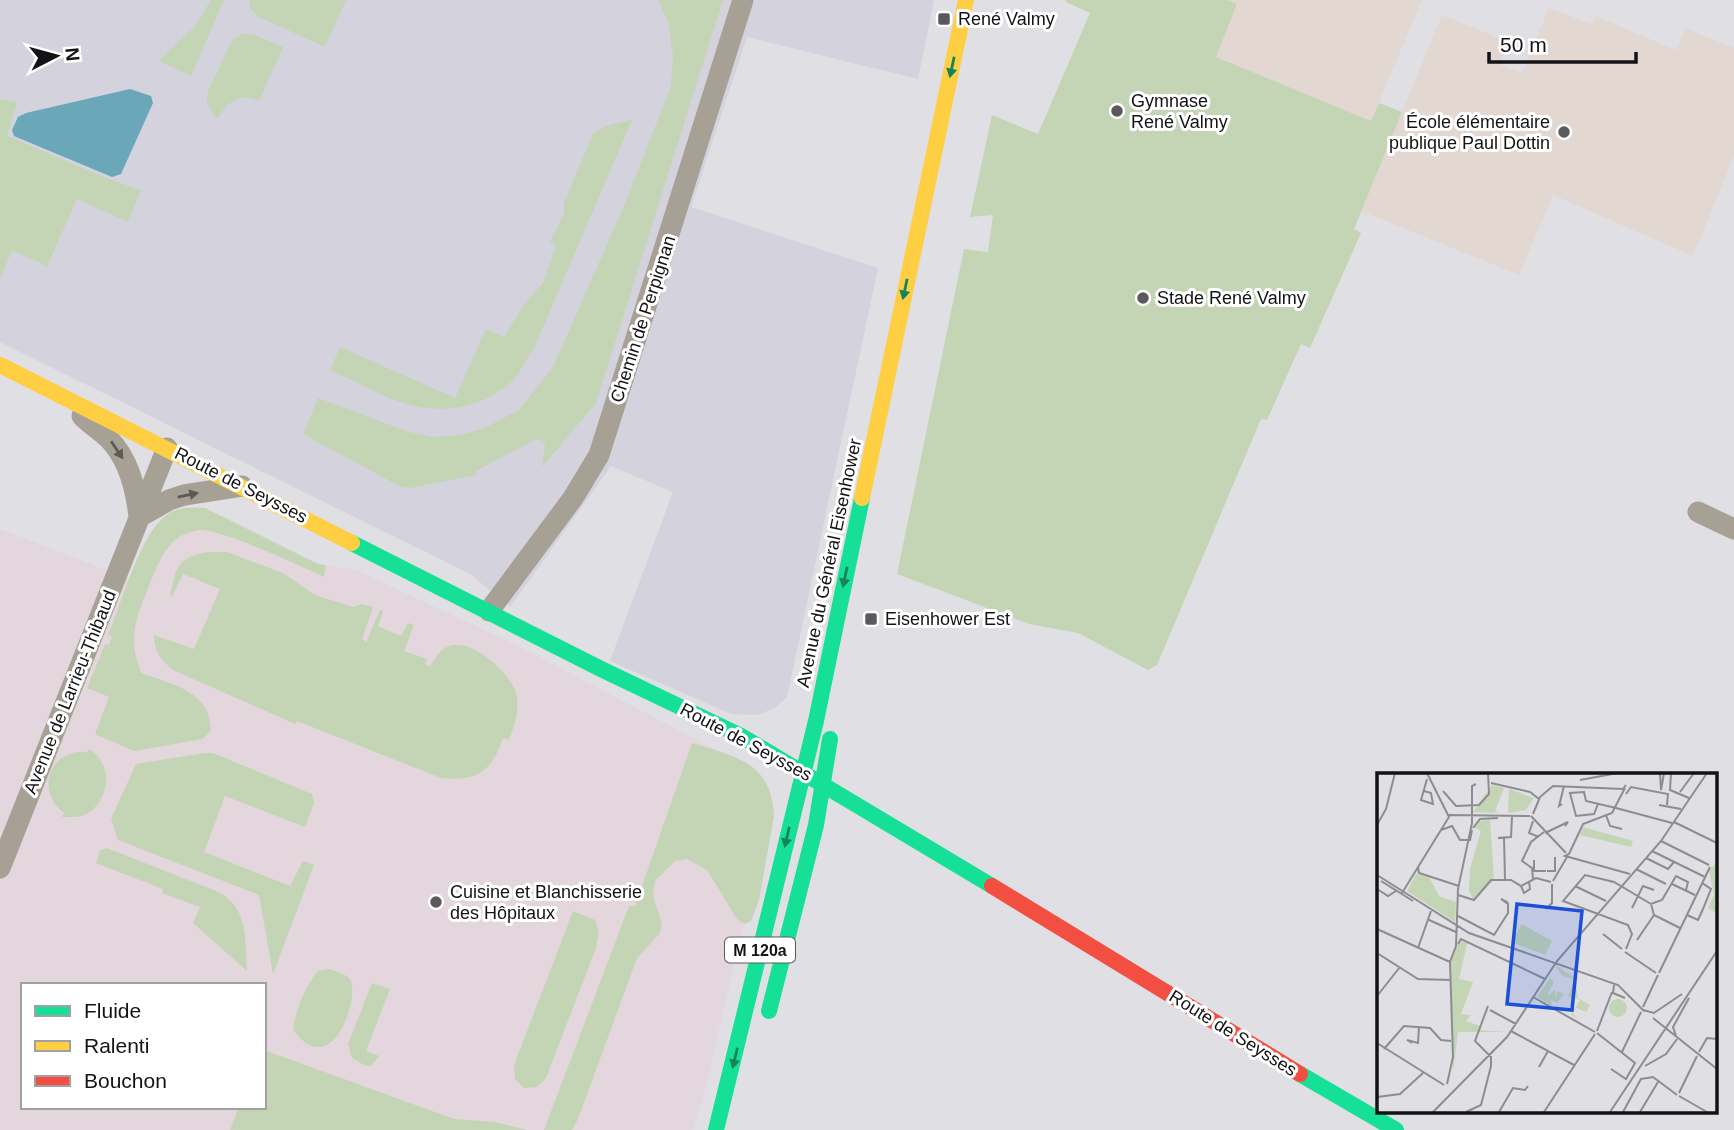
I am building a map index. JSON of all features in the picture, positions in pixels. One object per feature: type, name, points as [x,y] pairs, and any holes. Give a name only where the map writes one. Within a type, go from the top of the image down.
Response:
[{"type":"main road","name":"Avenue du Général Eisenhower","points":[[716,1130],[818,711],[966,0]]},
{"type":"main road","points":[[975,38],[981,0]]},
{"type":"main road","name":"Route de Seysses","points":[[0,365],[601,669],[738,735],[802,770],[1396,1130]]},
{"type":"main road","points":[[823,783],[832,725]]},
{"type":"main road","name":"M 120a","points":[[764,1029],[816,825],[823,783]]},
{"type":"street","name":"Chemin de Perpignan","points":[[489,611],[573,498],[599,454],[743,0]]},
{"type":"street","name":"Route de Seysses","points":[[71,400],[81,415],[120,452],[131,477],[139,517]]},
{"type":"street","name":"Avenue de Larrieu-Thibaud","points":[[0,868],[167,448]]},
{"type":"street","points":[[139,517],[184,495],[242,486]]},
{"type":"street","points":[[1698,512],[1734,529]]},
{"type":"shaded area","points":[[0,0],[934,0],[918,79],[747,37],[691,207],[878,268],[787,697],[775,708],[757,715],[731,714],[610,661],[673,492],[611,466],[510,607],[470,574],[0,342]]},
{"type":"shaded area","points":[[1227,0],[1422,0],[1371,121],[1216,57],[1237,5]]},
{"type":"shaded area","name":"École élémentaire publique Paul Dottin","points":[[1549,8],[1591,24],[1595,16],[1676,50],[1685,28],[1734,48],[1734,156],[1693,256],[1553,195],[1519,275],[1361,211],[1442,15],[1509,42],[1499,64],[1522,73]]},
{"type":"shaded area","points":[[205,508],[318,564],[356,570],[520,647],[756,771],[771,806],[704,1094],[692,1130],[0,1130],[0,529],[129,579],[147,537],[161,519],[171,512]]},
{"type":"green space","points":[[211,0],[224,0],[191,76],[159,61],[195,26]]},
{"type":"green space","points":[[249,0],[346,0],[325,47],[257,16],[250,8]]},
{"type":"green space","points":[[658,0],[723,0],[596,403],[542,467],[545,442],[536,439],[476,471],[476,475],[410,488],[401,487],[303,434],[318,398],[409,432],[433,437],[460,435],[485,428],[520,409],[553,367],[624,206],[671,86],[673,55],[668,22]]},
{"type":"green space","name":"Stade René Valmy","points":[[1066,0],[1227,0],[1237,4],[1216,57],[1371,121],[1379,103],[1402,112],[1354,229],[1361,233],[1310,348],[1301,344],[1267,420],[1261,419],[1157,665],[1148,670],[1078,633],[1029,624],[897,574],[964,249],[988,252],[993,215],[970,217],[992,115],[1038,134],[1090,13]]},
{"type":"green space","points":[[242,34],[252,34],[283,47],[259,101],[252,98],[235,100],[217,119],[207,104],[208,91],[233,39]]},
{"type":"green space","points":[[0,99],[17,102],[7,136],[108,179],[141,190],[128,222],[77,199],[47,266],[12,250],[0,279]]},
{"type":"green space","points":[[632,120],[535,346],[507,386],[478,402],[437,409],[419,407],[385,396],[330,370],[340,347],[455,398],[486,329],[504,337],[526,302],[543,283],[556,246],[550,242],[564,214],[564,203],[593,134],[605,126]]},
{"type":"green space","points":[[205,508],[318,564],[326,565],[324,577],[261,549],[210,531],[192,532],[173,542],[154,573],[140,609],[134,639],[137,660],[141,673],[177,686],[197,698],[209,717],[211,731],[203,739],[134,751],[95,734],[109,697],[87,688],[105,644],[109,645],[112,636],[108,635],[134,567],[151,532],[172,512]]},
{"type":"green space","points":[[207,552],[227,552],[283,573],[315,595],[353,607],[361,604],[373,607],[362,639],[366,642],[380,610],[383,611],[378,626],[401,636],[408,623],[414,625],[404,651],[427,659],[425,664],[430,666],[442,650],[453,645],[472,648],[483,654],[509,679],[517,697],[517,714],[509,740],[503,738],[494,759],[481,772],[464,778],[441,778],[297,721],[295,724],[173,670],[159,655],[154,635],[194,649],[220,589],[183,574],[172,597],[170,596],[176,571],[183,561]]},
{"type":"green space","points":[[692,743],[748,764],[766,783],[771,798],[774,816],[759,900],[751,921],[745,924],[737,919],[707,870],[687,859],[675,861],[655,881],[653,896],[662,923],[660,933],[637,958],[578,1119],[572,1130],[544,1130],[629,906],[635,906]]},
{"type":"green space","points":[[89,749],[97,755],[105,771],[102,797],[87,814],[62,817],[64,813],[55,804],[50,793],[50,772],[64,757],[88,752]]},
{"type":"green space","points":[[213,753],[312,794],[314,803],[305,827],[225,796],[204,852],[290,886],[303,861],[314,865],[273,974],[259,895],[118,840],[111,819],[136,764]]},
{"type":"green space","points":[[107,848],[221,893],[230,900],[237,909],[244,928],[247,971],[193,923],[200,907],[162,893],[163,889],[96,863],[100,850]]},
{"type":"green space","points":[[573,911],[595,920],[599,932],[596,948],[546,1078],[537,1087],[524,1088],[515,1079],[514,1065]]},
{"type":"green space","points":[[329,969],[349,978],[352,999],[341,1030],[332,1041],[321,1047],[308,1044],[293,1030],[299,1006],[309,984],[318,971]]},
{"type":"green space","points":[[372,983],[390,989],[366,1051],[379,1056],[371,1066],[352,1058],[348,1044]]},
{"type":"green space","points":[[266,1051],[454,1119],[495,1122],[527,1130],[230,1130],[238,1109],[266,1109]]},
{"type":"water","points":[[130,89],[151,96],[153,103],[121,174],[112,177],[14,136],[12,130],[18,117],[26,113]]},
{"type":"traffic: fast","points":[[716,1130],[816,721],[862,498]]},
{"type":"traffic: fast","points":[[352,543],[601,669],[743,737],[992,886]]},
{"type":"traffic: fast","points":[[769,1011],[816,825],[830,739]]},
{"type":"traffic: fast","points":[[1300,1074],[1396,1130]]},
{"type":"traffic: slow","points":[[862,498],[966,0]]},
{"type":"traffic: slow","points":[[0,365],[352,543]]},
{"type":"traffic: jam","points":[[992,886],[1300,1074]]},
{"type":"place","name":"René Valmy","points":[[944,19]]},
{"type":"place","name":"Gymnase René Valmy","points":[[1117,111]]},
{"type":"place","name":"École élémentaire publique Paul Dottin","points":[[1564,132]]},
{"type":"place","name":"Stade René Valmy","points":[[1143,298]]},
{"type":"place","name":"Eisenhower Est","points":[[871,619]]},
{"type":"place","name":"Cuisine et Blanchisserie des Hôpitaux","points":[[436,902]]}]
